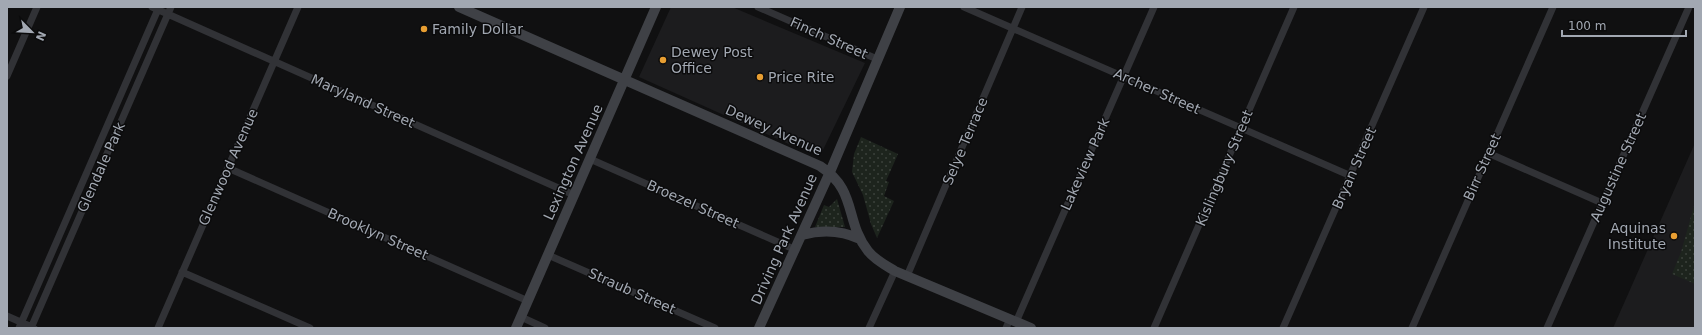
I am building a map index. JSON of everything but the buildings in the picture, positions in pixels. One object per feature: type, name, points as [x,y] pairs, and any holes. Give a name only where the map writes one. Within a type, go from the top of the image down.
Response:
[{"type":"street","points":[[7,76],[37,7]]},
{"type":"street","name":"Glenwood Avenue","points":[[158,328],[298,7]]},
{"type":"street","name":"Dewey Avenue","points":[[459,7],[808,160],[830,172],[843,189],[860,239],[873,256],[895,271],[1011,323],[1031,328]]},
{"type":"street","name":"Lexington Avenue","points":[[516,328],[656,7]]},
{"type":"street","name":"Finch Street","points":[[758,7],[877,59]]},
{"type":"street","name":"Driving Park Avenue","points":[[759,328],[796,250],[900,7]]},
{"type":"street","name":"Archer Street","points":[[964,7],[1351,176]]},
{"type":"street","name":"Selye Terrace","points":[[907,276],[1022,7]]},
{"type":"street","name":"Lakeview Park","points":[[1011,323],[1154,7]]},
{"type":"street","name":"Kislingbury Street","points":[[1154,328],[1294,7]]},
{"type":"street","name":"Bryan Street","points":[[1283,328],[1424,7]]},
{"type":"street","name":"Birr Street","points":[[1412,328],[1553,7]]},
{"type":"street","name":"Augustine Street","points":[[1547,328],[1689,7]]},
{"type":"street","name":"Maryland Street","points":[[156,8],[170,11],[274,61],[574,195]]},
{"type":"street","name":"Glendale Park","points":[[20,325],[156,8]]},
{"type":"street","name":"Glendale Park","points":[[32,328],[170,11]]},
{"type":"street","points":[[1488,153],[1602,203]]},
{"type":"street","name":"Broezel Street","points":[[590,159],[796,250]]},
{"type":"street","name":"Brooklyn Street","points":[[228,168],[528,301]]},
{"type":"street","points":[[802,235],[816,231],[838,231],[860,239]]},
{"type":"street","name":"Straub Street","points":[[548,255],[715,328]]},
{"type":"street","points":[[869,328],[895,271]]},
{"type":"street","points":[[182,272],[310,328]]},
{"type":"street","points":[[7,316],[20,325],[32,328]]},
{"type":"street","points":[[521,317],[545,328]]},
{"type":"shaded area","points":[[671,7],[732,7],[865,63],[822,152],[793,146],[639,77]]},
{"type":"shaded area","points":[[861,137],[898,154],[886,181],[889,182],[884,196],[894,201],[877,238],[871,224],[863,195],[852,172],[854,154]]},
{"type":"shaded area","name":"Aquinas Institute","points":[[1695,143],[1695,328],[1613,328]]},
{"type":"shaded area","points":[[837,199],[845,227],[815,227],[824,205],[829,207]]},
{"type":"shaded area","points":[[1694,206],[1695,284],[1672,274],[1681,252]]},
{"type":"place","name":"Family Dollar","points":[[424,29]]},
{"type":"place","name":"Dewey Post Office","points":[[663,60]]},
{"type":"place","name":"Price Rite","points":[[760,77]]},
{"type":"place","name":"Aquinas Institute","points":[[1674,236]]}]
